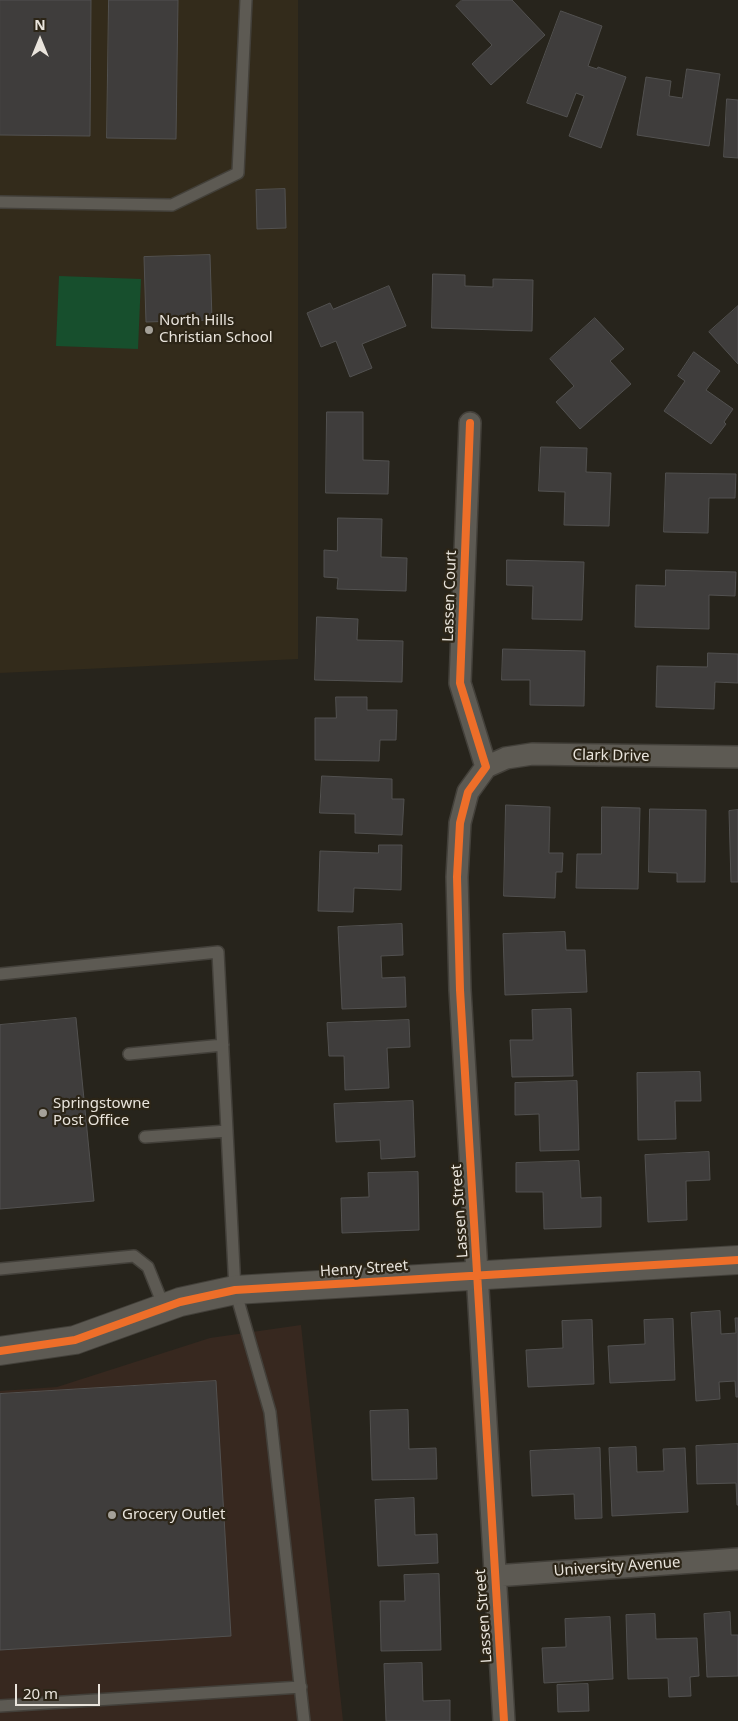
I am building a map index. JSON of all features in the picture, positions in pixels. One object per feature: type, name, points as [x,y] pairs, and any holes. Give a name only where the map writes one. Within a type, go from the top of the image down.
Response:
[{"type":"street","name":"Lassen Court","points":[[470,423],[460,683],[486,767]]},
{"type":"street","name":"Clark Drive","points":[[486,767],[506,758],[532,754],[738,757]]},
{"type":"street","name":"Lassen Street","points":[[486,767],[468,792],[460,823],[457,877],[460,1000],[504,1721]]},
{"type":"street","name":"Henry Street","points":[[0,1351],[75,1340],[180,1302],[235,1290],[738,1260]]},
{"type":"street","name":"University Avenue","points":[[495,1576],[738,1559]]},
{"type":"lane","points":[[0,202],[172,205],[238,173],[246,0]]},
{"type":"lane","points":[[0,974],[218,952],[235,1290],[270,1412],[304,1721]]},
{"type":"lane","points":[[129,1054],[223,1045]]},
{"type":"lane","points":[[145,1137],[227,1131]]},
{"type":"lane","points":[[0,1269],[134,1256],[148,1267],[164,1308]]},
{"type":"lane","points":[[0,1706],[301,1686]]},
{"type":"shaded area","name":"North Hills Christian School","points":[[0,0],[298,0],[298,659],[0,673]]},
{"type":"shaded area","points":[[301,1325],[343,1721],[0,1721],[0,1391],[57,1387],[210,1338]]},
{"type":"green space","points":[[59,276],[141,279],[138,349],[56,346]]},
{"type":"building","points":[[0,0],[91,0],[90,136],[0,135]]},
{"type":"building","points":[[109,0],[178,0],[176,139],[107,138]]},
{"type":"building","points":[[462,0],[512,0],[545,35],[491,85],[472,64],[492,45],[456,6]]},
{"type":"building","points":[[561,11],[602,26],[588,66],[597,69],[598,67],[626,77],[601,148],[569,136],[584,96],[576,93],[567,117],[527,103]]},
{"type":"building","points":[[687,69],[720,74],[709,146],[637,135],[646,77],[671,81],[669,96],[682,98]]},
{"type":"building","points":[[727,99],[738,100],[738,158],[724,157]]},
{"type":"building","points":[[285,189],[286,228],[257,229],[256,190]]},
{"type":"building","points":[[210,255],[212,320],[146,322],[144,257]]},
{"type":"building","points":[[433,274],[465,275],[465,286],[493,287],[493,279],[533,280],[532,331],[432,328]]},
{"type":"building","points":[[389,286],[406,326],[362,344],[372,368],[350,377],[336,341],[321,347],[307,313],[330,303],[333,309]]},
{"type":"building","points":[[738,306],[738,364],[709,332]]},
{"type":"building","points":[[595,318],[624,349],[610,361],[631,384],[580,429],[556,402],[574,386],[550,359]]},
{"type":"building","points":[[694,352],[720,371],[706,390],[733,409],[724,422],[726,424],[711,444],[664,411],[685,381],[678,376]]},
{"type":"building","points":[[327,412],[363,412],[363,460],[389,461],[388,494],[326,493]]},
{"type":"building","points":[[541,447],[587,448],[586,472],[611,473],[609,526],[564,525],[565,492],[539,491]]},
{"type":"building","points":[[666,473],[736,474],[735,498],[709,498],[708,533],[664,532]]},
{"type":"building","points":[[338,518],[382,519],[381,557],[407,558],[406,591],[337,589],[338,578],[324,577],[324,550],[337,551]]},
{"type":"building","points":[[507,560],[584,562],[582,620],[532,619],[533,586],[507,585]]},
{"type":"building","points":[[666,570],[736,572],[735,596],[709,595],[709,629],[635,627],[636,585],[665,586]]},
{"type":"building","points":[[317,617],[358,619],[357,640],[403,641],[402,682],[315,680]]},
{"type":"building","points":[[503,649],[585,651],[584,706],[530,705],[530,680],[502,680]]},
{"type":"building","points":[[708,653],[738,654],[738,683],[715,682],[714,709],[656,707],[657,666],[707,667]]},
{"type":"building","points":[[336,697],[367,697],[367,710],[397,710],[396,740],[380,740],[379,761],[315,760],[315,718],[336,718]]},
{"type":"building","points":[[322,776],[392,779],[392,799],[404,799],[402,835],[355,833],[355,814],[320,813]]},
{"type":"building","points":[[506,805],[550,807],[549,853],[563,853],[562,872],[556,872],[555,898],[504,896]]},
{"type":"building","points":[[602,807],[640,808],[638,889],[576,888],[577,854],[601,854]]},
{"type":"building","points":[[650,809],[706,810],[705,882],[677,882],[677,873],[649,872]]},
{"type":"building","points":[[738,810],[738,882],[731,882],[729,811]]},
{"type":"building","points":[[379,845],[402,845],[401,890],[354,888],[353,912],[318,911],[320,851],[378,853]]},
{"type":"building","points":[[402,924],[403,955],[381,956],[382,978],[405,977],[406,1007],[342,1009],[338,927]]},
{"type":"building","points":[[565,932],[566,950],[585,950],[587,992],[505,995],[503,934]]},
{"type":"building","points":[[571,1009],[573,1076],[512,1077],[510,1040],[533,1040],[532,1010]]},
{"type":"building","name":"Springstowne Post Office","points":[[76,1018],[94,1201],[0,1209],[0,1025]]},
{"type":"building","points":[[409,1020],[410,1047],[387,1048],[389,1088],[345,1090],[344,1056],[329,1056],[327,1023]]},
{"type":"building","points":[[700,1072],[701,1101],[675,1101],[676,1139],[638,1140],[637,1073]]},
{"type":"building","points":[[577,1081],[579,1150],[540,1151],[539,1114],[515,1115],[515,1083]]},
{"type":"building","points":[[413,1101],[415,1157],[381,1159],[380,1140],[336,1142],[334,1104]]},
{"type":"building","points":[[709,1152],[710,1180],[686,1181],[687,1220],[648,1222],[645,1155]]},
{"type":"building","points":[[579,1161],[581,1198],[601,1197],[601,1227],[544,1229],[543,1192],[516,1192],[516,1163]]},
{"type":"building","points":[[418,1172],[419,1230],[342,1233],[341,1198],[369,1197],[368,1173]]},
{"type":"building","points":[[720,1311],[721,1334],[736,1333],[735,1318],[738,1318],[738,1397],[736,1397],[735,1381],[719,1382],[720,1399],[696,1401],[691,1313]]},
{"type":"building","points":[[673,1319],[675,1380],[610,1383],[608,1346],[645,1344],[644,1320]]},
{"type":"building","points":[[592,1320],[594,1384],[528,1387],[526,1350],[563,1348],[562,1321]]},
{"type":"building","name":"Grocery Outlet","points":[[216,1381],[231,1636],[0,1650],[0,1394]]},
{"type":"building","points":[[408,1410],[409,1449],[436,1448],[437,1479],[372,1480],[370,1411]]},
{"type":"building","points":[[738,1444],[737,1505],[736,1483],[697,1484],[696,1446]]},
{"type":"building","points":[[636,1447],[637,1472],[664,1471],[663,1449],[685,1448],[688,1512],[612,1516],[609,1448]]},
{"type":"building","points":[[600,1448],[602,1518],[575,1519],[574,1494],[532,1496],[530,1451]]},
{"type":"building","points":[[414,1498],[415,1535],[437,1534],[438,1563],[378,1566],[375,1500]]},
{"type":"building","points":[[439,1574],[441,1650],[381,1651],[380,1601],[405,1601],[404,1575]]},
{"type":"building","points":[[730,1612],[731,1635],[738,1635],[738,1676],[707,1677],[704,1614]]},
{"type":"building","points":[[655,1614],[656,1639],[697,1638],[699,1676],[690,1677],[691,1696],[669,1697],[668,1678],[628,1679],[626,1615]]},
{"type":"building","points":[[610,1617],[613,1679],[544,1683],[542,1648],[566,1647],[565,1619]]},
{"type":"building","points":[[422,1663],[423,1701],[450,1700],[450,1721],[386,1721],[384,1664]]},
{"type":"building","points":[[588,1684],[589,1711],[558,1712],[557,1685]]},
{"type":"cycle path","points":[[470,423],[460,683],[486,767],[468,792],[460,823],[457,877],[460,990],[504,1721]]},
{"type":"cycle path","points":[[0,1351],[75,1340],[180,1302],[235,1290],[738,1260]]},
{"type":"place","name":"North Hills Christian School","points":[[149,330]]},
{"type":"place","name":"Springstowne Post Office","points":[[43,1113]]},
{"type":"place","name":"Grocery Outlet","points":[[112,1515]]}]
